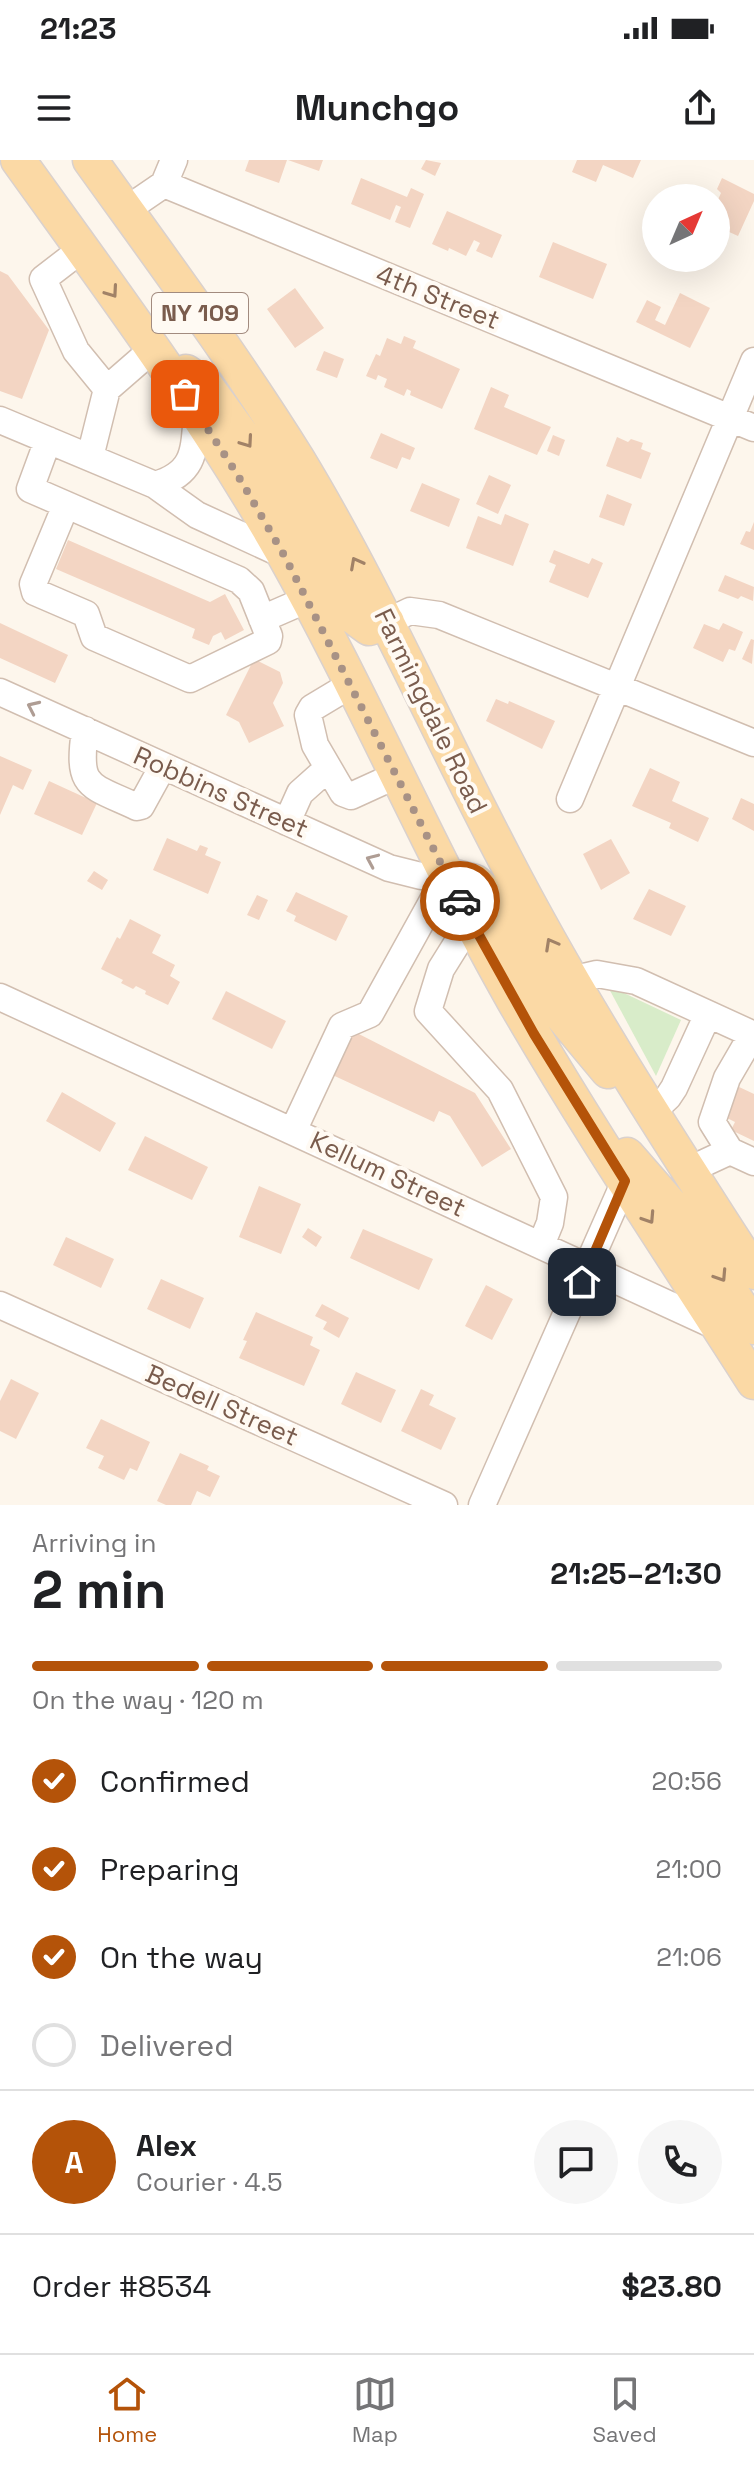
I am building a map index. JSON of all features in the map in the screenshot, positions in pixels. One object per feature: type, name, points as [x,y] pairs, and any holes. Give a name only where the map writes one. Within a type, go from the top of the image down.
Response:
[{"type":"main road","name":"NY 109","points":[[18,160],[197,413],[284,555],[511,995],[754,1382]]},
{"type":"main road","name":"Farmingdale Road","points":[[90,160],[236,365],[297,459],[387,622],[498,847],[571,980],[754,1272]]},
{"type":"main road","points":[[153,349],[206,386],[265,467],[354,617],[369,628],[387,622]]},
{"type":"main road","points":[[447,875],[475,882],[491,897],[560,1016],[598,1062],[652,1112]]},
{"type":"main road","points":[[581,1110],[638,1166],[682,1218],[754,1327]]},
{"type":"street","name":"4th Street","points":[[126,210],[169,172],[742,423]]},
{"type":"street","points":[[82,249],[43,279],[76,351],[107,389]]},
{"type":"street","points":[[90,457],[107,389],[153,349]]},
{"type":"street","points":[[570,799],[618,686],[742,423],[754,361]]},
{"type":"street","points":[[155,485],[175,477],[191,459],[197,413]]},
{"type":"street","points":[[0,420],[155,485],[197,515],[284,555]]},
{"type":"street","points":[[48,440],[30,489],[239,580],[251,591],[269,636],[268,641],[190,679],[94,637],[86,614],[35,592],[33,584],[66,505]]},
{"type":"street","points":[[210,568],[219,525]]},
{"type":"street","points":[[262,619],[308,599]]},
{"type":"street","points":[[387,622],[410,611],[439,615],[754,743]]},
{"type":"street","points":[[352,684],[312,708],[308,715],[315,745],[343,793],[351,796],[397,775]]},
{"type":"street","name":"Robbins Street","points":[[0,692],[399,872],[421,876],[447,875]]},
{"type":"street","points":[[85,730],[81,761],[84,775],[92,786],[137,807],[141,806],[163,766]]},
{"type":"street","points":[[287,822],[300,793],[328,768]]},
{"type":"street","points":[[293,1131],[342,1026],[370,1014],[447,875]]},
{"type":"street","points":[[471,921],[441,969],[428,1011],[500,1090],[554,1197],[550,1223],[541,1245]]},
{"type":"street","points":[[571,980],[597,974],[636,981],[753,1035],[727,1078],[712,1122],[730,1151],[754,1162]]},
{"type":"street","name":"Kellum Street","points":[[0,997],[720,1328]]},
{"type":"street","points":[[652,1112],[674,1088],[708,1014]]},
{"type":"street","points":[[689,1170],[730,1151]]},
{"type":"street","points":[[482,1505],[625,1181]]},
{"type":"street","name":"Bedell Street","points":[[0,1305],[444,1505]]},
{"type":"green space","points":[[607,985],[681,1020],[656,1076]]},
{"type":"building","points":[[249,160],[287,160],[279,183],[245,171]]},
{"type":"building","points":[[288,160],[323,160],[319,171]]},
{"type":"building","points":[[426,160],[441,163],[435,176],[421,169]]},
{"type":"building","points":[[577,160],[641,160],[633,178],[603,165],[596,182],[572,172]]},
{"type":"building","points":[[361,178],[407,197],[411,188],[424,194],[410,228],[395,222],[401,207],[396,205],[390,220],[351,204]]},
{"type":"building","points":[[722,178],[754,194],[754,201],[738,236],[730,232],[730,184],[719,184]]},
{"type":"building","points":[[447,211],[502,235],[492,258],[476,251],[480,243],[474,240],[466,256],[432,244]]},
{"type":"building","points":[[553,242],[607,264],[593,299],[539,277]]},
{"type":"building","points":[[0,271],[8,275],[49,330],[22,399],[0,391]]},
{"type":"building","points":[[295,288],[324,328],[295,348],[267,309]]},
{"type":"building","points":[[680,293],[710,308],[690,348],[636,322],[647,300],[661,307],[655,320],[665,325]]},
{"type":"building","points":[[404,336],[416,341],[413,348],[460,369],[442,409],[410,395],[411,391],[407,389],[404,396],[384,387],[387,379],[378,375],[376,380],[366,376],[376,354],[380,356],[387,338],[401,344]]},
{"type":"building","points":[[324,351],[344,359],[337,378],[316,370]]},
{"type":"building","points":[[491,387],[509,395],[504,407],[551,427],[537,455],[474,429]]},
{"type":"building","points":[[381,433],[415,448],[410,460],[402,457],[397,469],[370,458]]},
{"type":"building","points":[[553,435],[565,440],[559,456],[547,451]]},
{"type":"building","points":[[617,437],[643,443],[641,449],[651,453],[641,479],[606,466]]},
{"type":"building","points":[[489,475],[511,485],[498,514],[476,504]]},
{"type":"building","points":[[422,483],[460,499],[449,527],[410,511]]},
{"type":"building","points":[[607,494],[632,504],[624,526],[599,517]]},
{"type":"building","points":[[505,514],[529,524],[513,566],[466,548],[478,516],[501,525]]},
{"type":"building","points":[[754,522],[754,550],[740,544]]},
{"type":"building","points":[[68,540],[210,602],[225,594],[244,630],[225,640],[221,632],[213,636],[209,645],[192,638],[195,629],[56,569]]},
{"type":"building","points":[[554,550],[589,564],[592,558],[603,563],[588,598],[549,582],[556,565],[549,562]]},
{"type":"building","points":[[725,575],[754,587],[753,601],[718,591]]},
{"type":"building","points":[[0,623],[68,655],[55,683],[0,658]]},
{"type":"building","points":[[723,623],[743,632],[735,651],[729,649],[723,662],[693,648],[704,624],[719,630]]},
{"type":"building","points":[[751,639],[754,640],[752,664],[742,659]]},
{"type":"building","points":[[254,659],[280,672],[283,683],[273,703],[284,726],[249,743],[239,722],[226,715]]},
{"type":"building","points":[[496,699],[508,704],[509,701],[555,721],[542,749],[486,721]]},
{"type":"building","points":[[0,756],[32,770],[23,790],[13,785],[0,815]]},
{"type":"building","points":[[650,768],[680,782],[672,801],[709,818],[698,842],[669,828],[671,823],[632,806]]},
{"type":"building","points":[[49,781],[97,803],[82,835],[34,814]]},
{"type":"building","points":[[741,798],[754,804],[754,831],[732,819]]},
{"type":"building","points":[[167,838],[197,851],[200,845],[208,848],[205,855],[221,862],[208,894],[153,870]]},
{"type":"building","points":[[611,839],[630,873],[601,890],[583,854]]},
{"type":"building","points":[[94,871],[108,880],[102,890],[87,881]]},
{"type":"building","points":[[649,889],[686,906],[671,936],[633,919]]},
{"type":"building","points":[[296,892],[348,916],[336,941],[294,921],[296,916],[286,911]]},
{"type":"building","points":[[257,895],[268,900],[259,920],[247,915]]},
{"type":"building","points":[[130,919],[161,935],[152,953],[175,965],[170,976],[180,982],[168,1005],[136,986],[133,989],[121,983],[123,980],[101,969]]},
{"type":"building","points":[[226,991],[286,1021],[272,1049],[212,1019]]},
{"type":"building","points":[[347,1028],[475,1093],[511,1149],[482,1167],[450,1116],[439,1111],[434,1122],[326,1072]]},
{"type":"building","points":[[737,1086],[754,1094],[754,1141],[731,1130],[735,1122],[723,1116]]},
{"type":"building","points":[[62,1092],[116,1123],[100,1152],[46,1121]]},
{"type":"building","points":[[145,1136],[208,1167],[192,1200],[128,1170]]},
{"type":"building","points":[[259,1186],[301,1204],[281,1254],[239,1237]]},
{"type":"building","points":[[308,1228],[322,1237],[316,1247],[302,1237]]},
{"type":"building","points":[[363,1229],[433,1259],[419,1290],[350,1258]]},
{"type":"building","points":[[66,1237],[114,1259],[101,1288],[53,1265]]},
{"type":"building","points":[[161,1279],[204,1298],[190,1329],[147,1309]]},
{"type":"building","points":[[486,1285],[513,1299],[492,1340],[465,1326]]},
{"type":"building","points":[[322,1304],[349,1318],[339,1338],[323,1329],[327,1322],[315,1316]]},
{"type":"building","points":[[256,1312],[313,1337],[310,1345],[320,1350],[304,1386],[239,1358],[247,1341],[243,1340]]},
{"type":"building","points":[[356,1372],[396,1390],[381,1423],[341,1404]]},
{"type":"building","points":[[11,1379],[39,1393],[16,1439],[0,1431],[0,1401]]},
{"type":"building","points":[[421,1389],[434,1395],[429,1405],[456,1418],[441,1450],[401,1431]]},
{"type":"building","points":[[101,1419],[150,1442],[137,1471],[130,1468],[124,1480],[98,1468],[104,1456],[86,1448]]},
{"type":"building","points":[[180,1453],[209,1466],[207,1470],[220,1476],[210,1497],[197,1491],[191,1505],[166,1505],[157,1501]]},
{"type":"way so far","points":[[185,394],[284,555],[330,640],[460,901]]},
{"type":"route","points":[[460,901],[511,995],[625,1181],[582,1282]]}]
